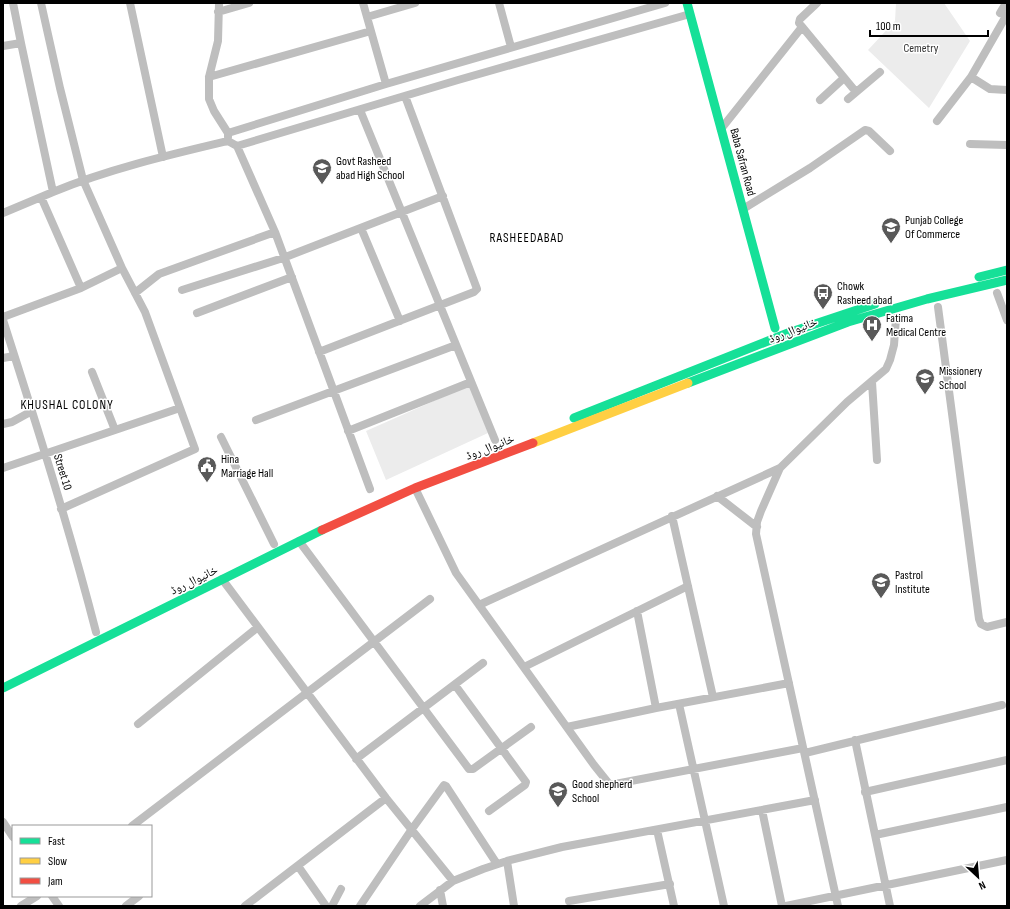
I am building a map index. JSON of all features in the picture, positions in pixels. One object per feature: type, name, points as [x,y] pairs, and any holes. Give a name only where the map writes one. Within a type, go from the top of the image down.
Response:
[{"type":"main road","name":"Baba Safran Road","points":[[687,3],[775,328]]},
{"type":"main road","points":[[968,280],[1007,270]]},
{"type":"main road","name":"خانیوال روڈ","points":[[3,688],[299,541],[415,488],[848,322],[896,306],[1007,280]]},
{"type":"main road","points":[[923,291],[945,285]]},
{"type":"main road","name":"خانیوال روڈ","points":[[3,679],[274,544],[373,498],[788,333],[886,301]]},
{"type":"street","points":[[13,3],[53,192]]},
{"type":"street","points":[[41,3],[83,180],[122,268],[145,312],[195,449],[61,509]]},
{"type":"street","points":[[130,3],[163,157]]},
{"type":"street","points":[[228,142],[228,133],[214,111],[209,99],[209,77],[218,41],[219,7],[249,3]]},
{"type":"street","points":[[363,3],[386,84]]},
{"type":"street","points":[[367,17],[415,3]]},
{"type":"street","points":[[499,3],[511,47]]},
{"type":"street","points":[[633,3],[636,12]]},
{"type":"street","points":[[228,133],[386,84],[665,3]]},
{"type":"street","points":[[817,3],[800,19],[799,23],[856,92]]},
{"type":"street","points":[[937,121],[971,77],[1007,16],[1000,13],[1006,3]]},
{"type":"street","points":[[3,213],[83,180],[163,157],[228,142],[237,146],[690,14]]},
{"type":"street","points":[[721,129],[802,27]]},
{"type":"street","points":[[209,77],[371,31]]},
{"type":"street","points":[[3,46],[21,43]]},
{"type":"street","points":[[848,99],[880,72]]},
{"type":"street","points":[[971,77],[990,89],[1007,90]]},
{"type":"street","points":[[820,100],[844,78]]},
{"type":"street","points":[[319,352],[440,306],[474,292],[477,289],[405,96]]},
{"type":"street","points":[[360,110],[495,440]]},
{"type":"street","points":[[743,209],[810,168],[865,130],[890,150]]},
{"type":"street","points":[[970,144],[1007,144]]},
{"type":"street","points":[[237,146],[275,232],[283,258],[292,277],[370,489]]},
{"type":"street","points":[[182,290],[283,258],[443,196]]},
{"type":"street","points":[[41,197],[81,288]]},
{"type":"street","points":[[361,228],[400,321]]},
{"type":"street","points":[[135,293],[159,274],[275,232]]},
{"type":"street","points":[[3,317],[81,288],[122,268]]},
{"type":"street","points":[[197,313],[292,277]]},
{"type":"street","points":[[997,293],[1007,320]]},
{"type":"street","points":[[938,307],[980,622],[981,624],[987,626],[1007,622]]},
{"type":"street","points":[[479,605],[780,468],[847,402],[886,369],[894,346],[896,318]]},
{"type":"street","name":"Street 10","points":[[3,320],[78,563],[96,632]]},
{"type":"street","points":[[256,420],[456,345]]},
{"type":"street","points":[[3,358],[14,356]]},
{"type":"street","points":[[92,372],[115,430]]},
{"type":"street","points":[[348,431],[471,382]]},
{"type":"street","points":[[872,382],[877,460]]},
{"type":"street","points":[[3,468],[180,408]]},
{"type":"street","points":[[3,424],[12,422],[32,411]]},
{"type":"street","points":[[221,437],[274,544]]},
{"type":"street","points":[[780,468],[761,511],[756,534],[838,906]]},
{"type":"street","points":[[415,488],[456,573],[610,785],[855,740],[1002,705]]},
{"type":"street","points":[[717,496],[757,527]]},
{"type":"street","points":[[672,516],[713,697]]},
{"type":"street","points":[[299,541],[470,770],[473,770],[531,727]]},
{"type":"street","points":[[222,579],[356,759],[453,881]]},
{"type":"street","points":[[524,667],[688,586]]},
{"type":"street","points":[[133,825],[430,598]]},
{"type":"street","points":[[637,611],[656,708]]},
{"type":"street","points":[[138,724],[258,628]]},
{"type":"street","points":[[356,759],[483,663]]},
{"type":"street","points":[[567,727],[656,708],[789,683]]},
{"type":"street","points":[[455,684],[526,784],[489,811]]},
{"type":"street","points":[[679,704],[724,906]]},
{"type":"street","points":[[855,740],[890,906]]},
{"type":"street","points":[[865,792],[1007,760]]},
{"type":"street","points":[[360,906],[443,785],[445,785],[497,864]]},
{"type":"street","points":[[246,906],[386,798]]},
{"type":"street","points":[[420,906],[453,881],[507,861],[562,847],[815,800]]},
{"type":"street","points":[[875,835],[1007,807]]},
{"type":"street","points":[[762,810],[782,906]]},
{"type":"street","points":[[3,822],[8,834]]},
{"type":"street","points":[[657,830],[674,906]]},
{"type":"street","points":[[786,906],[1007,860]]},
{"type":"street","points":[[507,861],[514,906]]},
{"type":"street","points":[[298,866],[326,906]]},
{"type":"street","points":[[569,901],[670,884]]},
{"type":"street","points":[[332,906],[341,889]]},
{"type":"street","points":[[440,890],[444,906]]},
{"type":"street","points":[[21,906],[35,897]]},
{"type":"street","points":[[53,897],[59,906]]},
{"type":"street","points":[[126,906],[138,897]]},
{"type":"green space","name":"Cemetry","points":[[896,3],[944,3],[970,41],[929,108],[868,50],[895,21]]},
{"type":"green space","points":[[470,385],[488,433],[386,480],[366,431]]},
{"type":"traffic: fast","points":[[687,3],[775,328]]},
{"type":"traffic: fast","points":[[979,277],[1007,270]]},
{"type":"traffic: fast","points":[[688,383],[848,322],[927,299],[1007,280]]},
{"type":"traffic: fast","points":[[574,418],[788,333],[875,304]]},
{"type":"traffic: fast","points":[[3,688],[322,530]]},
{"type":"traffic: slow","points":[[533,443],[688,383]]},
{"type":"traffic: jam","points":[[322,530],[415,488],[533,443]]},
{"type":"place","name":"Govt Rasheed abad High School","points":[[322,185]]},
{"type":"place","name":"Punjab College Of Commerce","points":[[891,244]]},
{"type":"place","name":"Chowk Rasheed abad","points":[[823,310]]},
{"type":"place","name":"Fatima Medical Centre","points":[[872,342]]},
{"type":"place","name":"Missionery School","points":[[925,395]]},
{"type":"place","name":"Hina Marriage Hall","points":[[207,483]]},
{"type":"place","name":"Pastrol Institute","points":[[881,599]]},
{"type":"place","name":"Good shepherd School","points":[[558,808]]},
{"type":"district","name":"RASHEEDABAD","points":[[527,237]]},
{"type":"district","name":"KHUSHAL COLONY","points":[[67,404]]}]
